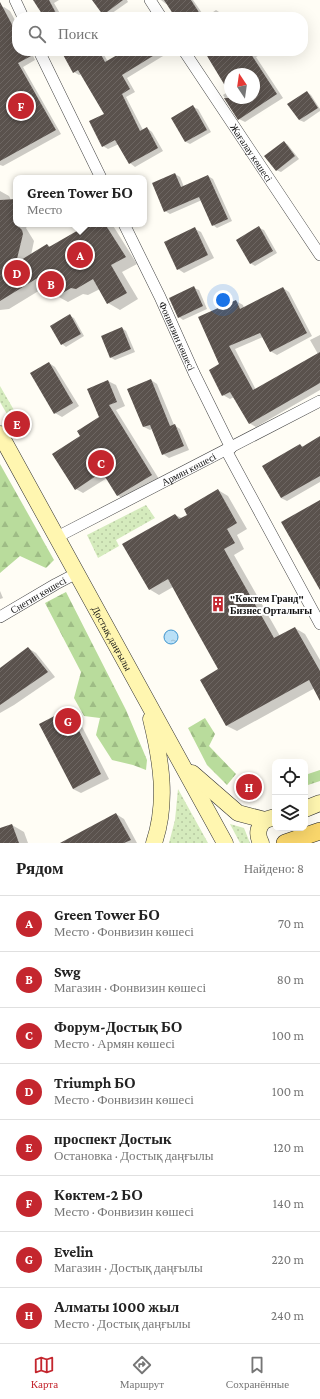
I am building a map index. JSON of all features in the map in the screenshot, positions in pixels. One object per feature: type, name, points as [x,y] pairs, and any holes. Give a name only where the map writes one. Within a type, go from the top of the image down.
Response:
[{"type":"main road","name":"Достық даңғылы","points":[[0,434],[225,843]]},
{"type":"main road","points":[[143,693],[155,734],[162,779],[161,810],[157,835],[154,843]]},
{"type":"main road","points":[[181,762],[204,785],[238,813],[270,819]]},
{"type":"main road","points":[[308,808],[320,803]]},
{"type":"main road","points":[[260,843],[257,832],[260,824],[270,819]]},
{"type":"main road","points":[[285,843],[320,831]]},
{"type":"street","points":[[15,0],[21,12]]},
{"type":"street","points":[[150,0],[158,12]]},
{"type":"street","points":[[41,56],[100,175]]},
{"type":"street","name":"Жағалау көшесі","points":[[187,56],[320,255]]},
{"type":"street","name":"Фонвизин көшесі","points":[[125,227],[160,297],[228,449],[320,624]]},
{"type":"street","name":"Армян көшесі","points":[[57,537],[320,401]]},
{"type":"street","name":"Снегин көшесі","points":[[0,618],[77,573]]},
{"type":"green space","points":[[0,386],[18,417],[11,421],[0,402]]},
{"type":"green space","points":[[0,464],[54,560],[46,568],[20,556],[0,573]]},
{"type":"green space","points":[[146,505],[155,518],[116,540],[119,546],[98,558],[87,535]]},
{"type":"green space","points":[[66,592],[126,710],[147,760],[146,770],[112,760],[96,735],[100,718],[84,716],[74,698],[81,672],[45,603]]},
{"type":"green space","points":[[205,718],[215,734],[209,746],[236,774],[227,785],[207,765],[188,728]]},
{"type":"green space","points":[[320,770],[320,781],[308,785],[308,774]]},
{"type":"green space","points":[[178,789],[208,843],[169,843],[175,820]]},
{"type":"green space","points":[[230,824],[244,828],[250,843],[240,843]]},
{"type":"water","points":[[168,630],[174,630],[178,634],[178,640],[174,644],[168,644],[164,640],[164,634]]},
{"type":"building","points":[[33,0],[49,0],[55,12],[41,12]]},
{"type":"building","points":[[92,0],[123,0],[107,12],[101,12]]},
{"type":"building","points":[[164,0],[191,0],[199,12],[172,12]]},
{"type":"building","points":[[0,2],[12,25],[12,56],[31,56],[18,63],[56,130],[0,161]]},
{"type":"building","points":[[64,56],[102,56],[105,62],[115,56],[153,56],[122,75],[130,89],[122,94],[140,131],[147,127],[158,148],[129,164],[115,140],[102,147],[89,121],[104,114],[78,70],[73,73]]},
{"type":"building","points":[[207,56],[252,56],[277,94],[238,120],[228,104],[260,104],[260,68],[224,68],[224,84]]},
{"type":"building","points":[[307,91],[318,108],[299,120],[287,104]]},
{"type":"building","points":[[193,105],[207,130],[185,142],[171,118]]},
{"type":"building","points":[[284,141],[295,156],[276,171],[264,156]]},
{"type":"building","points":[[175,173],[181,187],[208,175],[228,219],[212,226],[199,197],[164,212],[152,183]]},
{"type":"building","points":[[13,199],[13,227],[19,227],[22,230],[23,234],[16,263],[47,244],[49,247],[84,227],[107,227],[126,257],[111,265],[127,293],[107,304],[93,279],[76,289],[71,288],[56,297],[44,274],[0,301],[0,200]]},
{"type":"building","points":[[259,226],[273,251],[250,264],[236,240]]},
{"type":"building","points":[[195,227],[208,255],[177,270],[164,242]]},
{"type":"building","points":[[194,286],[203,306],[178,318],[169,298]]},
{"type":"building","points":[[283,287],[307,333],[270,352],[260,333],[229,346],[253,390],[320,352],[320,383],[249,424],[230,392],[222,396],[209,370],[219,364],[198,317],[236,300],[240,309]]},
{"type":"building","points":[[70,314],[81,334],[61,345],[50,326]]},
{"type":"building","points":[[122,327],[131,349],[110,358],[101,336]]},
{"type":"building","points":[[49,362],[73,403],[54,414],[30,373]]},
{"type":"building","points":[[151,379],[170,426],[175,424],[184,446],[162,455],[150,425],[143,427],[127,389]]},
{"type":"building","points":[[108,380],[117,402],[109,405],[152,475],[117,496],[102,472],[75,490],[52,454],[80,436],[77,431],[99,417],[87,389]]},
{"type":"building","points":[[320,436],[320,476],[281,498],[262,466],[300,444],[302,447]]},
{"type":"building","name":"\"Көктем Гранд\" Бизнес Орталығы","points":[[218,489],[237,523],[227,529],[235,543],[224,549],[234,567],[274,638],[295,627],[320,671],[320,701],[309,680],[226,726],[200,680],[218,669],[168,579],[149,590],[122,544],[175,514],[179,519],[187,515],[184,509]]},
{"type":"building","points":[[320,500],[320,590],[281,522]]},
{"type":"building","points":[[28,647],[48,672],[0,705],[0,668]]},
{"type":"building","points":[[68,709],[101,774],[73,789],[39,724]]},
{"type":"building","points":[[116,813],[131,840],[124,843],[60,843]]},
{"type":"building","points":[[12,824],[19,843],[0,843],[0,828]]},
{"type":"place","name":"Көктем-2 БО","points":[[21,106]]},
{"type":"place","name":"Green Tower БО","points":[[80,255]]},
{"type":"place","name":"Triumph БО","points":[[17,273]]},
{"type":"place","name":"Swg","points":[[51,284]]},
{"type":"place","name":"проспект Достык","points":[[17,424]]},
{"type":"place","name":"Форум-Достық БО","points":[[101,463]]},
{"type":"place","name":"\"Көктем Гранд\" Бизнес Орталығы","points":[[218,604]]},
{"type":"place","name":"Evelin","points":[[68,721]]},
{"type":"place","name":"Алматы 1000 жыл","points":[[249,787]]}]
